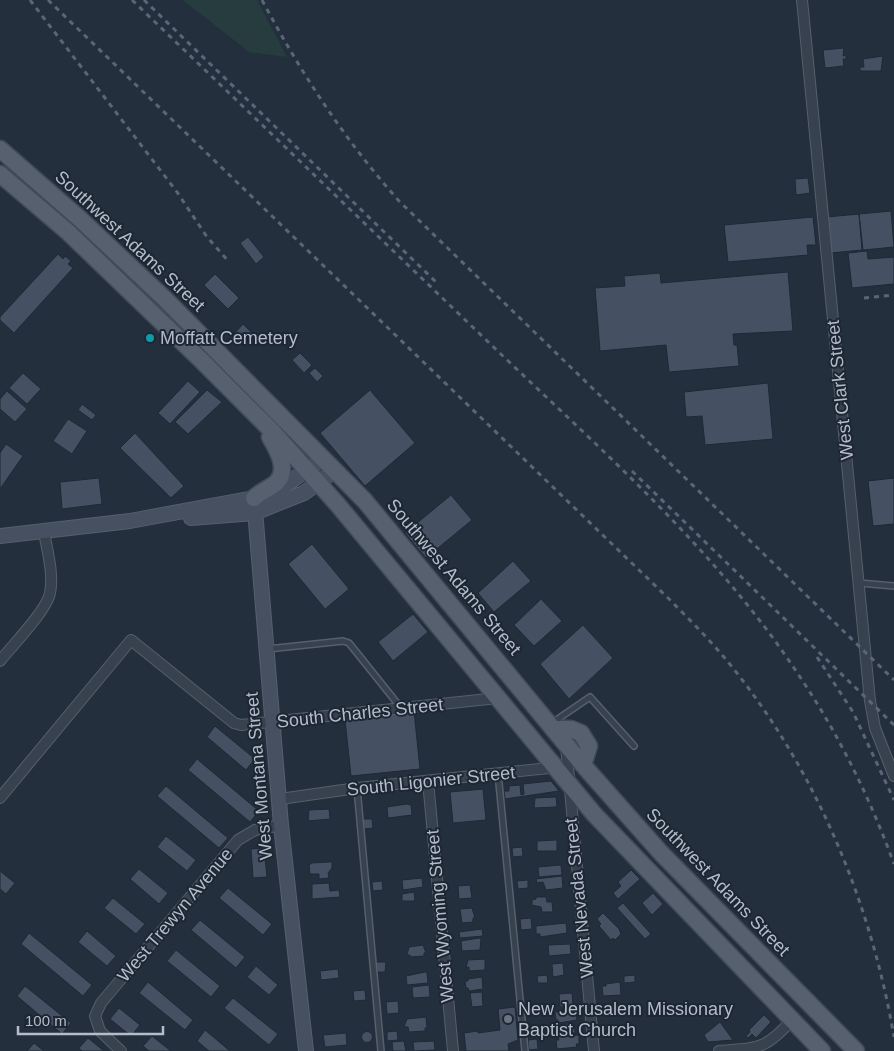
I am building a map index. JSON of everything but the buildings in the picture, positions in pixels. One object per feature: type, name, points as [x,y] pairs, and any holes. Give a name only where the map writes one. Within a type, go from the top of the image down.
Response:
[{"type":"main road","name":"Southwest Adams Street","points":[[0,149],[116,252],[244,377],[365,501],[566,744],[568,783],[594,814],[822,1051]]},
{"type":"main road","name":"Southwest Adams Street","points":[[0,174],[68,232],[240,398],[313,476],[498,698],[660,853],[856,1051]]},
{"type":"main road","points":[[240,398],[271,440],[282,464],[282,473],[278,481],[254,506]]},
{"type":"main road","points":[[552,727],[571,729],[581,733],[589,746],[568,766]]},
{"type":"street","name":"West Clark Street","points":[[802,0],[870,701],[876,728],[894,776]]},
{"type":"street","points":[[0,536],[254,506],[283,487],[313,476],[329,464]]},
{"type":"street","name":"West Montana Street","points":[[254,506],[274,722],[281,825],[306,1051]]},
{"type":"street","points":[[0,661],[44,606],[50,594],[50,577],[44,532]]},
{"type":"street","name":"South Charles Street","points":[[0,798],[132,640],[234,722],[241,725],[498,698]]},
{"type":"street","name":"South Ligonier Street","points":[[280,799],[357,788],[568,766]]},
{"type":"street","name":"West Wyoming Street","points":[[428,781],[453,1051]]},
{"type":"street","name":"West Nevada Street","points":[[568,783],[594,1051]]},
{"type":"street","points":[[572,823],[578,816],[594,814]]},
{"type":"street","name":"West Trewyn Avenue","points":[[121,1051],[100,1031],[95,1016],[101,1003],[238,840],[255,830],[281,825]]},
{"type":"street","points":[[719,1051],[748,1050],[771,1042],[793,1019]]},
{"type":"lane","points":[[859,583],[894,586]]},
{"type":"lane","points":[[267,649],[343,641],[349,643],[401,708]]},
{"type":"lane","points":[[552,727],[590,697],[634,746]]},
{"type":"lane","points":[[498,773],[525,1051]]},
{"type":"lane","points":[[357,788],[381,1051]]},
{"type":"green space","points":[[183,0],[257,0],[287,57],[249,52]]},
{"type":"railway","points":[[30,0],[177,192],[207,237],[229,262]]},
{"type":"railway","points":[[48,0],[668,598],[732,666],[769,717],[795,759],[839,847],[872,941],[894,1037]]},
{"type":"railway","points":[[132,0],[651,498],[730,584],[766,629],[828,721],[853,767],[875,815],[894,864]]},
{"type":"railway","points":[[144,0],[436,282]]},
{"type":"railway","points":[[262,0],[324,105],[360,154],[399,201],[894,680]]},
{"type":"railway","points":[[864,298],[894,295]]},
{"type":"railway","points":[[632,471],[894,725]]},
{"type":"railway","points":[[817,657],[853,712],[894,800]]},
{"type":"place","name":"Moffatt Cemetery","points":[[150,338]]},
{"type":"place","name":"New Jerusalem Missionary Baptist Church","points":[[508,1019]]}]
